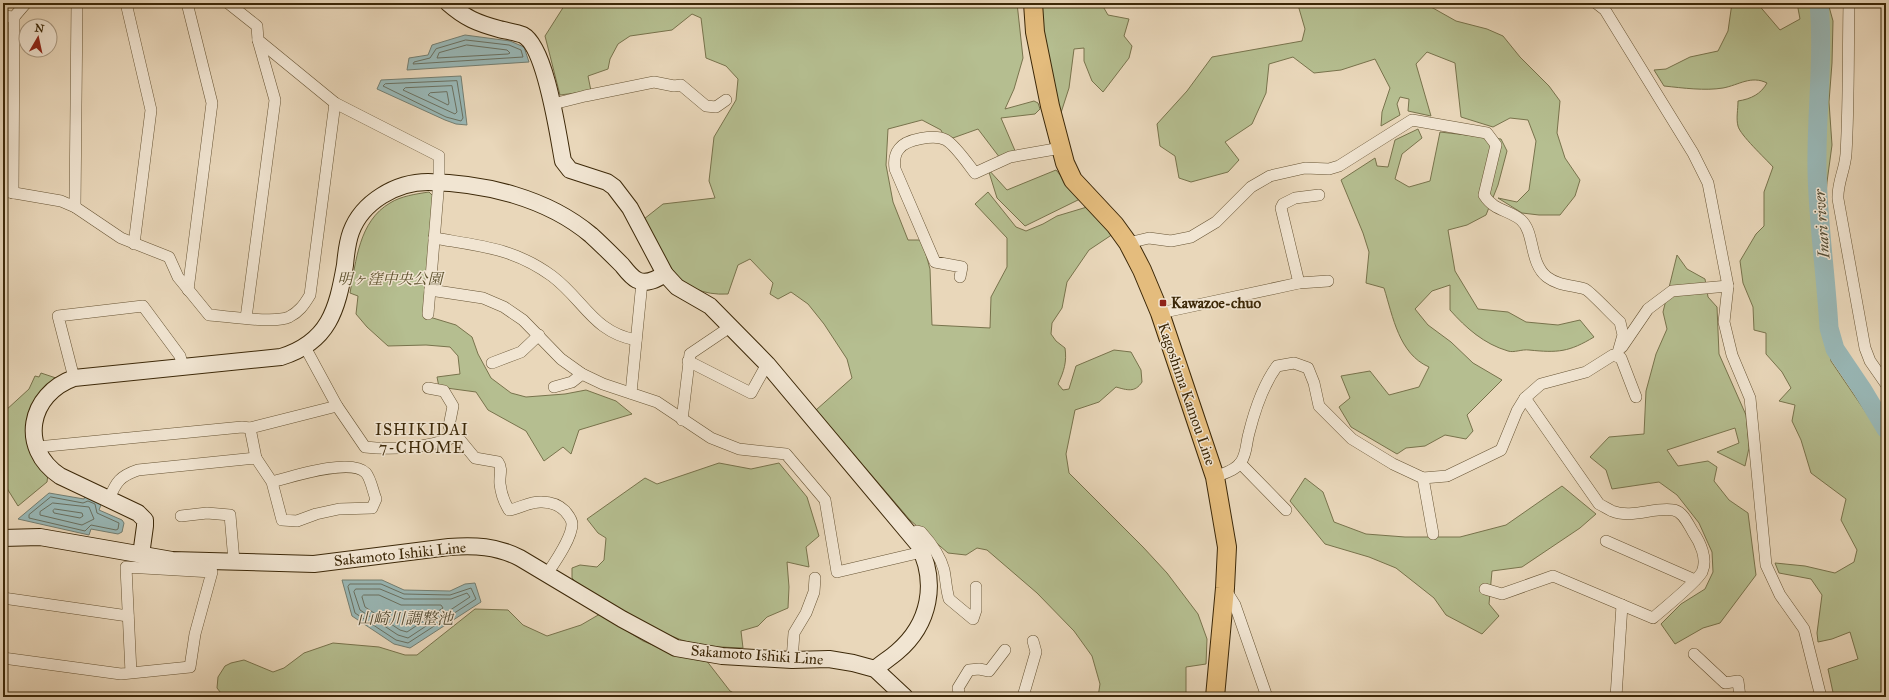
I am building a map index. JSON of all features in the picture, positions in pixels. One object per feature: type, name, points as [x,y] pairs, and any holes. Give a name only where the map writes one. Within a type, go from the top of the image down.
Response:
[{"type":"main road","name":"Kagoshima Kamou Line","points":[[1033,3],[1033,16],[1038,47],[1050,106],[1065,163],[1073,180],[1115,225],[1128,243],[1142,270],[1160,313],[1214,477],[1227,547],[1225,588],[1215,697]]},
{"type":"street","points":[[26,3],[9,17],[8,192],[60,201],[75,207],[121,238],[169,257],[178,277],[208,314],[276,320],[288,317],[303,307],[310,295],[335,103]]},
{"type":"street","points":[[75,207],[77,3]]},
{"type":"street","points":[[126,3],[151,110],[134,244]]},
{"type":"street","points":[[187,3],[212,103],[188,290]]},
{"type":"street","points":[[228,3],[257,26],[258,40],[275,100],[246,318]]},
{"type":"street","points":[[448,3],[474,21],[522,34],[531,41],[537,51],[553,104],[563,161],[566,167],[570,170],[607,182],[614,187],[630,208],[665,274],[678,287],[710,306],[767,364],[912,536],[922,552],[927,566],[930,585],[929,602],[925,615],[905,645],[875,669]]},
{"type":"street","points":[[1596,3],[1605,10],[1694,153],[1708,183],[1728,286],[1724,322],[1732,355],[1750,398],[1766,565],[1780,595],[1804,629],[1821,697]]},
{"type":"street","points":[[1849,3],[1846,154],[1838,189],[1838,199],[1865,348],[1870,361],[1886,384]]},
{"type":"street","points":[[258,40],[335,103],[439,156],[439,183],[428,314]]},
{"type":"street","points":[[553,104],[654,82],[674,86],[682,85],[706,106],[716,107],[726,100]]},
{"type":"street","points":[[1128,243],[1149,238],[1171,241],[1191,237],[1216,222],[1251,187],[1270,176],[1305,168],[1329,169],[1339,166],[1412,120],[1488,132],[1496,145],[1484,195],[1490,205],[1522,220],[1530,234],[1534,257],[1547,277],[1564,286],[1586,289],[1620,322],[1623,335],[1617,356]]},
{"type":"street","points":[[960,277],[962,267],[935,262],[895,170],[894,162],[899,149],[904,144],[930,137],[938,137],[947,141],[975,173],[1010,157],[1061,148]]},
{"type":"street","points":[[141,555],[145,520],[138,513],[52,470],[42,459],[34,437],[35,419],[42,401],[56,387],[74,378],[280,357],[305,347],[320,334],[330,320],[335,309],[339,299],[349,241],[358,219],[377,198],[392,189],[412,184],[439,183],[508,193],[548,207],[586,231],[633,277],[642,282],[659,278],[665,274]]},
{"type":"street","points":[[1299,283],[1281,208],[1283,204],[1295,198],[1319,195]]},
{"type":"street","points":[[434,238],[504,250],[520,257],[552,276],[566,288],[596,321],[612,332],[636,340]]},
{"type":"street","points":[[1160,313],[1299,283],[1328,281]]},
{"type":"street","points":[[631,393],[642,282]]},
{"type":"street","points":[[1617,356],[1648,309],[1672,291],[1728,286]]},
{"type":"street","points":[[430,290],[483,298],[497,304],[523,320],[561,359],[582,374],[603,384],[657,402],[711,438],[739,449],[786,454],[825,500],[837,572],[922,552]]},
{"type":"street","points":[[74,378],[58,316],[143,306],[180,356],[183,367]]},
{"type":"street","points":[[682,420],[690,354],[730,327]]},
{"type":"street","points":[[492,363],[520,352],[539,335]]},
{"type":"street","points":[[305,347],[337,406],[365,447],[385,450],[444,442],[454,437]]},
{"type":"street","points":[[1214,477],[1234,470],[1240,463],[1245,454],[1248,434],[1265,382],[1277,366],[1294,363],[1308,368],[1314,384],[1319,406],[1352,439],[1393,464],[1423,478],[1447,476],[1501,450],[1524,398],[1541,384],[1586,372],[1613,355],[1617,356]]},
{"type":"street","points":[[1617,356],[1623,364],[1636,397]]},
{"type":"street","points":[[688,361],[751,393],[767,364]]},
{"type":"street","points":[[554,387],[572,382],[582,374]]},
{"type":"street","points":[[428,388],[444,391],[453,406],[449,426],[454,437],[461,441],[475,458],[498,462],[501,466],[500,483],[504,502],[509,510],[517,509],[530,503],[551,503],[563,509],[572,519],[572,525],[567,540],[548,574]]},
{"type":"street","points":[[1485,589],[1502,594],[1553,576],[1653,618],[1702,572],[1704,558],[1698,540],[1683,516],[1675,510],[1632,514],[1613,512],[1599,504],[1524,398]]},
{"type":"street","points":[[37,447],[242,427],[250,428],[337,406]]},
{"type":"street","points":[[250,428],[256,458],[272,482],[282,520],[297,521],[316,514],[339,509],[372,508],[376,499],[367,474],[359,469],[349,467],[330,468],[272,482]]},
{"type":"street","points":[[109,499],[115,485],[125,474],[138,470],[256,458]]},
{"type":"street","points":[[1240,463],[1286,510]]},
{"type":"street","points":[[1423,478],[1433,534]]},
{"type":"street","points":[[181,516],[207,513],[230,515],[234,561]]},
{"type":"street","points":[[912,536],[917,532],[922,532],[930,542],[942,564],[949,599],[973,619],[976,610],[976,587]]},
{"type":"street","name":"Sakamoto Ishiki Line","points":[[3,538],[40,537],[141,555],[171,565],[234,561],[314,564],[449,547],[479,546],[510,553],[648,634],[676,648],[708,654],[792,660],[829,659],[853,663],[875,669],[905,697]]},
{"type":"street","points":[[1606,541],[1695,580]]},
{"type":"street","points":[[3,658],[121,674],[131,673],[190,667],[192,647],[212,572],[171,565],[126,567],[131,673]]},
{"type":"street","points":[[792,660],[794,633],[806,613],[814,592],[815,578]]},
{"type":"street","points":[[1225,588],[1236,605],[1267,697]]},
{"type":"street","points":[[3,598],[128,616]]},
{"type":"street","points":[[1616,697],[1622,605]]},
{"type":"street","points":[[1028,697],[1024,693],[1036,652],[1034,641]]},
{"type":"street","points":[[960,697],[958,688],[969,670],[979,669],[989,671],[1005,650]]},
{"type":"street","points":[[1694,654],[1725,683],[1738,680],[1740,697]]},
{"type":"green space","points":[[566,3],[1017,3],[1023,58],[1014,89],[1005,109],[1034,101],[1038,103],[1040,109],[1035,114],[1001,118],[1016,153],[1000,158],[978,129],[950,139],[944,137],[941,130],[922,120],[888,129],[886,165],[893,202],[908,240],[922,240],[930,269],[932,325],[990,328],[991,297],[1007,267],[1007,238],[975,204],[988,192],[1016,227],[1026,231],[1057,216],[1087,207],[1113,234],[1089,250],[1067,282],[1062,308],[1052,323],[1051,334],[1056,341],[1065,348],[1066,358],[1058,384],[1063,390],[1069,389],[1076,366],[1114,350],[1131,352],[1141,370],[1142,382],[1137,388],[1130,390],[1116,387],[1099,402],[1075,410],[1066,454],[1069,473],[1167,573],[1198,614],[1207,639],[1206,664],[1186,667],[1186,697],[1098,697],[1100,684],[1092,656],[1074,631],[1037,593],[987,550],[977,548],[966,555],[948,553],[910,520],[816,410],[852,378],[847,359],[824,324],[808,304],[791,292],[778,299],[770,294],[773,283],[750,259],[738,265],[728,294],[710,293],[696,289],[684,282],[674,272],[658,247],[644,219],[663,204],[715,198],[709,181],[714,137],[736,100],[738,79],[726,66],[706,58],[701,18],[692,14],[672,30],[630,36],[618,44],[610,59],[608,69],[588,76],[591,91],[560,95],[545,36]]},
{"type":"green space","points":[[1041,3],[1101,3],[1108,15],[1129,19],[1124,36],[1132,46],[1129,58],[1103,92],[1092,81],[1084,61],[1084,48],[1074,49],[1069,88],[1058,122],[1040,20]]},
{"type":"green space","points":[[1288,3],[1424,3],[1456,21],[1487,29],[1503,36],[1520,57],[1549,86],[1560,101],[1557,133],[1565,158],[1580,180],[1575,196],[1560,215],[1522,213],[1498,198],[1517,202],[1529,190],[1536,141],[1528,120],[1510,118],[1493,127],[1461,117],[1455,63],[1427,52],[1416,64],[1431,116],[1408,111],[1409,99],[1400,97],[1397,104],[1400,115],[1381,126],[1382,112],[1390,88],[1375,59],[1341,70],[1314,73],[1293,57],[1269,64],[1266,93],[1252,124],[1225,142],[1239,160],[1228,172],[1191,182],[1179,178],[1175,156],[1160,146],[1157,124],[1187,91],[1212,57],[1302,41],[1305,29],[1298,5]]},
{"type":"green space","points":[[1732,3],[1757,3],[1780,30],[1800,19],[1797,3],[1828,3],[1833,21],[1829,102],[1832,145],[1827,182],[1819,291],[1831,361],[1886,442],[1886,697],[1834,697],[1828,669],[1858,659],[1850,632],[1832,639],[1818,642],[1817,633],[1822,595],[1811,579],[1779,573],[1775,563],[1805,566],[1835,573],[1854,562],[1857,550],[1841,520],[1846,499],[1811,473],[1801,440],[1792,421],[1795,405],[1779,401],[1791,388],[1782,372],[1766,354],[1766,333],[1754,330],[1753,307],[1743,283],[1740,261],[1756,234],[1764,226],[1764,192],[1773,167],[1748,141],[1740,130],[1737,120],[1738,101],[1755,95],[1765,87],[1767,83],[1750,80],[1729,87],[1709,89],[1664,86],[1654,70],[1666,69],[1690,57],[1718,51],[1728,31]]},
{"type":"green space","points":[[1418,129],[1422,138],[1402,154],[1395,179],[1409,187],[1430,181],[1440,132],[1501,139],[1507,151],[1498,185],[1486,215],[1467,225],[1448,230],[1455,271],[1478,309],[1508,312],[1526,322],[1558,325],[1580,320],[1594,337],[1577,346],[1563,350],[1508,351],[1483,340],[1462,323],[1450,310],[1450,285],[1432,291],[1415,309],[1428,325],[1451,342],[1473,363],[1502,380],[1467,415],[1473,431],[1466,439],[1445,435],[1425,446],[1406,448],[1397,454],[1351,427],[1339,407],[1350,398],[1341,376],[1370,371],[1389,395],[1419,387],[1429,367],[1419,361],[1404,344],[1394,322],[1384,288],[1366,283],[1369,252],[1363,233],[1341,180],[1375,158],[1377,166],[1388,167],[1395,140]]},
{"type":"green space","points":[[988,169],[1007,190],[1056,170],[1080,199],[1025,226],[997,198]]},
{"type":"green space","name":"明ヶ窪中央公園","points":[[429,192],[433,196],[423,315],[456,325],[472,337],[478,354],[491,378],[511,393],[526,397],[565,394],[586,390],[616,401],[632,414],[579,430],[571,454],[563,447],[544,461],[526,431],[488,410],[476,392],[439,387],[437,377],[460,374],[458,356],[450,347],[426,345],[388,346],[367,327],[356,314],[358,296],[350,293],[357,255],[365,231],[380,211],[390,203],[404,197]]},
{"type":"green space","points":[[1677,255],[1687,269],[1705,279],[1708,297],[1717,307],[1719,354],[1746,415],[1749,448],[1745,466],[1717,452],[1739,443],[1735,428],[1667,450],[1678,466],[1708,461],[1717,467],[1714,481],[1729,500],[1748,513],[1756,575],[1720,623],[1703,628],[1675,644],[1661,624],[1681,604],[1705,589],[1713,572],[1712,552],[1699,523],[1677,495],[1659,482],[1612,489],[1606,470],[1590,457],[1609,437],[1644,434],[1646,391],[1656,354],[1667,329],[1663,312]]},
{"type":"green space","points":[[41,373],[56,378],[34,400],[29,415],[48,474],[47,482],[18,506],[3,482],[3,439],[5,411],[29,389],[35,376],[39,377]]},
{"type":"green space","points":[[719,463],[751,469],[779,463],[807,497],[819,536],[806,547],[809,567],[787,562],[789,587],[788,608],[767,617],[758,626],[741,631],[743,648],[694,644],[666,634],[579,585],[572,578],[572,568],[580,565],[597,567],[604,560],[606,538],[598,533],[587,519],[645,478],[657,484]]},
{"type":"green space","points":[[1305,478],[1323,492],[1334,522],[1366,534],[1405,537],[1460,537],[1506,525],[1562,486],[1596,514],[1580,528],[1522,567],[1492,571],[1489,604],[1499,616],[1482,634],[1446,615],[1434,598],[1396,568],[1369,557],[1325,544],[1290,501]]},
{"type":"green space","points":[[475,609],[508,610],[523,625],[547,636],[581,625],[600,614],[643,641],[675,654],[706,660],[730,691],[741,697],[336,697],[334,695],[323,697],[224,697],[217,688],[218,677],[225,666],[231,663],[244,660],[273,672],[284,668],[304,653],[333,643],[379,647],[405,655],[417,655]]},
{"type":"water","points":[[465,35],[510,41],[524,47],[529,62],[407,70],[409,58],[428,55],[432,45]]},
{"type":"water","points":[[461,76],[467,125],[456,124],[445,120],[377,89],[381,80]]},
{"type":"water","points":[[49,493],[84,499],[85,496],[102,502],[99,510],[122,520],[124,523],[122,532],[118,534],[91,529],[89,535],[18,519]]},
{"type":"water","name":"山崎川調整池","points":[[342,580],[382,580],[404,590],[450,591],[465,584],[475,583],[481,602],[410,648],[394,644],[352,616]]},
{"type":"waterway","name":"Inari river","points":[[1819,3],[1821,45],[1817,170],[1829,328],[1835,349],[1862,389],[1886,429]]},
{"type":"place","name":"Kawazoe-chuo","points":[[1163,303]]},
{"type":"district","name":"ISHIKIDAI 7-CHOME","points":[[422,438]]}]
